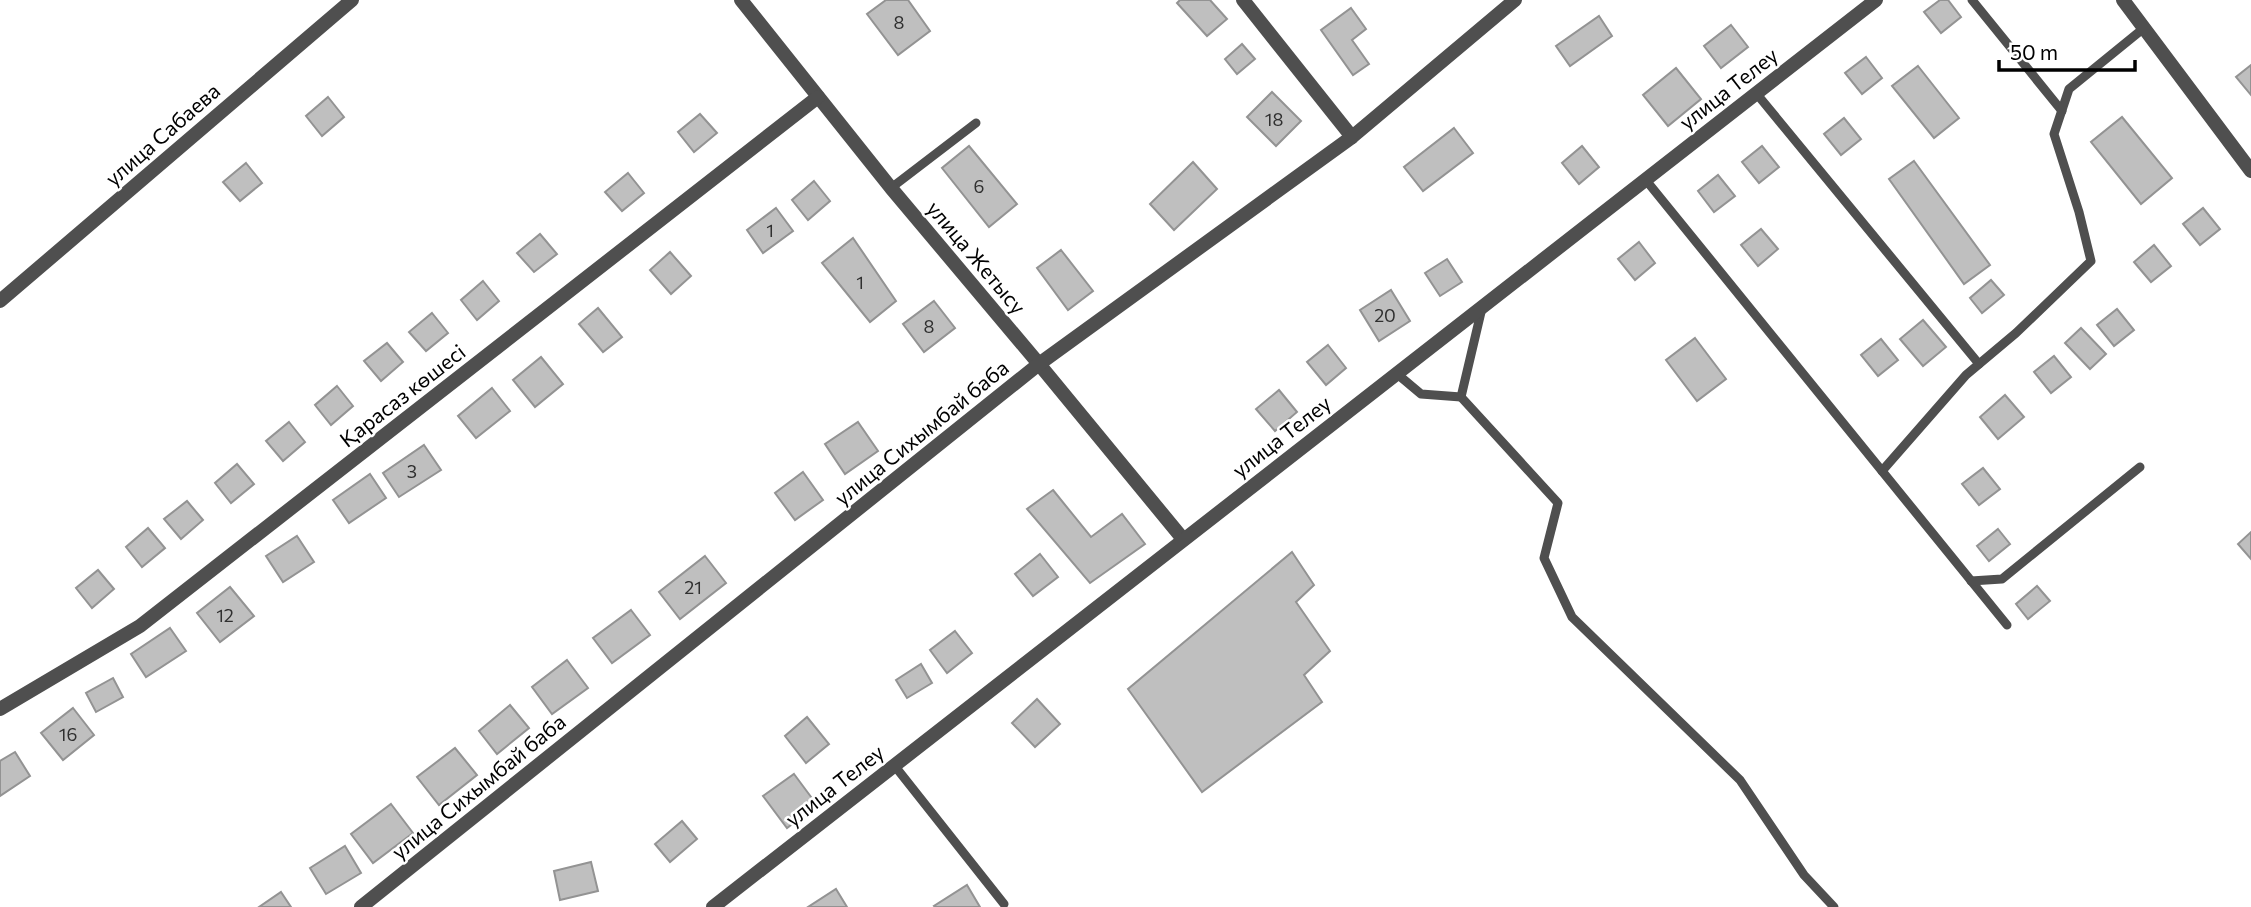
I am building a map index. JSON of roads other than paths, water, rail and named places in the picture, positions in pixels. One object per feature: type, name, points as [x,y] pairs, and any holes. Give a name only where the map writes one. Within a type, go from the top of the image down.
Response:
[{"type":"street","name":"улица Сабаева","points":[[0,301],[352,0]]},
{"type":"street","name":"улица Жетысу","points":[[741,0],[891,188],[1040,363],[1183,539]]},
{"type":"street","points":[[1243,0],[1352,137]]},
{"type":"street","name":"улица Сихымбай баба","points":[[361,907],[1040,363],[1352,137],[1515,0]]},
{"type":"street","name":"улица Телеу","points":[[712,907],[1876,0]]},
{"type":"street","points":[[2123,0],[2251,171]]},
{"type":"street","name":"Қарасаз көшесі","points":[[0,709],[140,626],[818,97]]},
{"type":"lane","points":[[1972,0],[2062,111]]},
{"type":"lane","points":[[1882,471],[1966,374],[2016,333],[2091,261],[2080,212],[2054,134],[2069,89],[2144,28]]},
{"type":"lane","points":[[1756,93],[1979,364]]},
{"type":"lane","points":[[891,188],[976,122]]},
{"type":"lane","points":[[1645,179],[2007,625]]},
{"type":"lane","points":[[1461,397],[1482,306]]},
{"type":"lane","points":[[1396,373],[1421,394],[1461,397],[1558,503],[1544,558],[1572,617],[1740,780],[1804,875],[1835,907]]},
{"type":"lane","points":[[1971,581],[2002,579],[2140,467]]},
{"type":"lane","points":[[894,765],[1003,904]]}]
